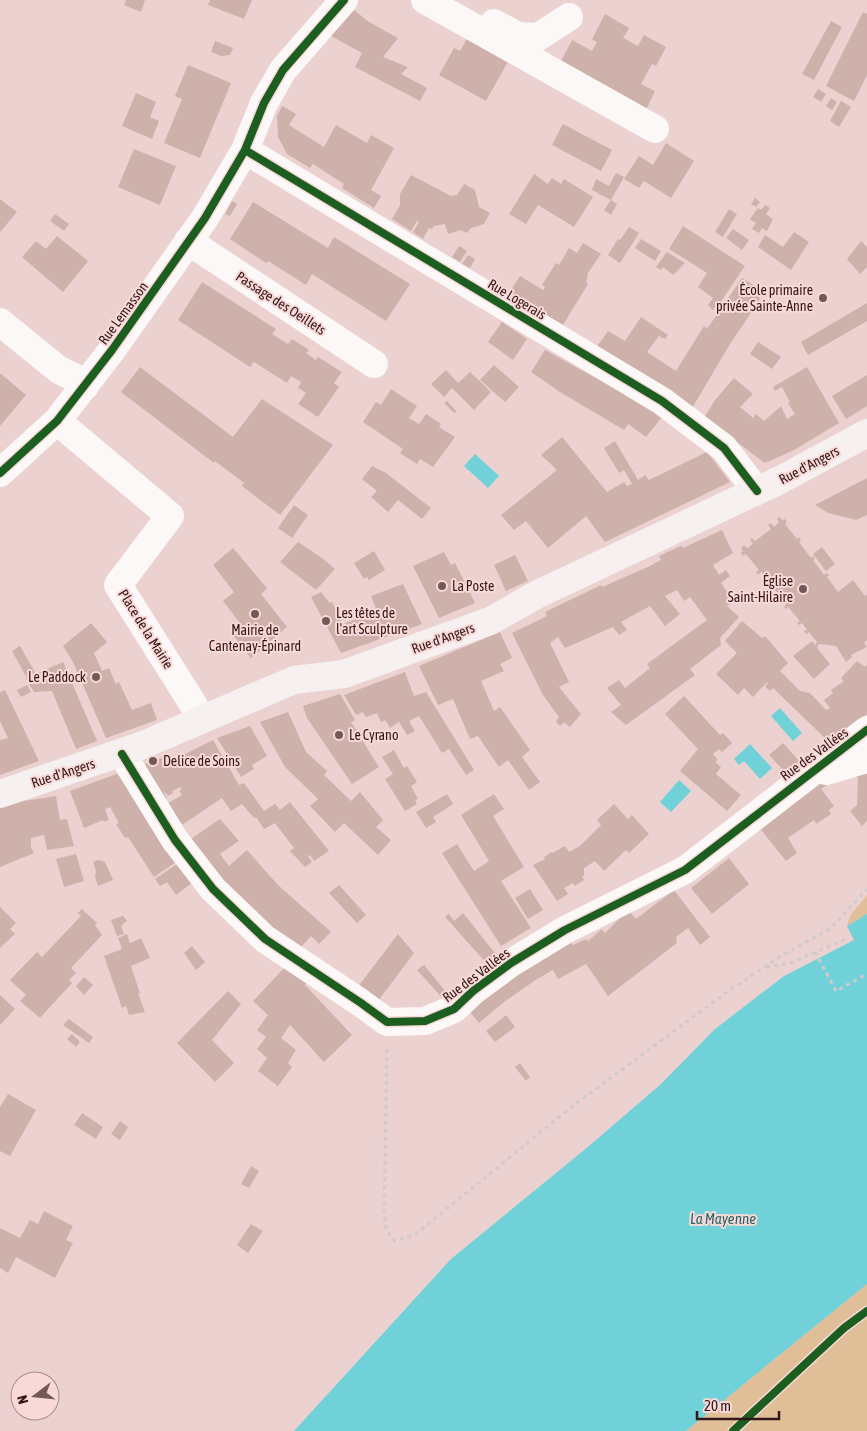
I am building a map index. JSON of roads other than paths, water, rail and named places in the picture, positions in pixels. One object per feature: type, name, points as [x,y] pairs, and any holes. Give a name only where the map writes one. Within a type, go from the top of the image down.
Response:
[{"type":"main road","name":"Rue d'Angers","points":[[0,794],[122,754],[294,680],[344,674],[490,621],[538,594],[863,442]]},
{"type":"street","name":"Rue Lemasson","points":[[0,474],[57,421],[112,350],[205,218],[245,150],[264,103],[283,70],[344,0]]},
{"type":"street","points":[[425,0],[655,130]]},
{"type":"street","points":[[453,0],[518,36],[538,37],[569,17]]},
{"type":"street","name":"Rue Logerais","points":[[245,150],[662,401],[724,448],[757,491]]},
{"type":"street","name":"Passage des Oeillets","points":[[188,242],[374,364]]},
{"type":"street","points":[[0,322],[59,370],[74,376],[85,386]]},
{"type":"street","name":"Place de la Mairie","points":[[57,421],[170,516],[118,586],[193,704],[200,719]]},
{"type":"street","name":"Rue des Vallées","points":[[122,754],[175,840],[213,889],[264,939],[387,1022],[425,1021],[454,1009],[473,991],[511,963],[565,930],[685,870],[867,730]]},
{"type":"street","points":[[817,768],[826,770],[867,759]]},
{"type":"water","points":[[475,454],[499,476],[488,488],[464,466]]},
{"type":"water","points":[[780,708],[802,733],[793,741],[771,716]]},
{"type":"water","points":[[750,744],[772,768],[760,779],[744,761],[739,765],[734,759]]},
{"type":"water","points":[[679,780],[691,791],[671,812],[660,802]]},
{"type":"water","name":"La Mayenne","points":[[867,914],[867,1284],[686,1431],[294,1431],[451,1259],[589,1146],[661,1084],[715,1029],[784,976],[854,940],[847,926]]},
{"type":"place","name":"École primaire privée Sainte-Anne","points":[[823,298]]},
{"type":"place","name":"La Poste","points":[[442,586]]},
{"type":"place","name":"Église Saint-Hilaire","points":[[803,589]]},
{"type":"place","name":"Mairie de Cantenay-Épinard","points":[[255,614]]},
{"type":"place","name":"Les têtes de l'art Sculpture","points":[[326,621]]},
{"type":"place","name":"Le Paddock","points":[[96,677]]},
{"type":"place","name":"Le Cyrano","points":[[339,735]]},
{"type":"place","name":"Delice de Soins","points":[[153,761]]}]
